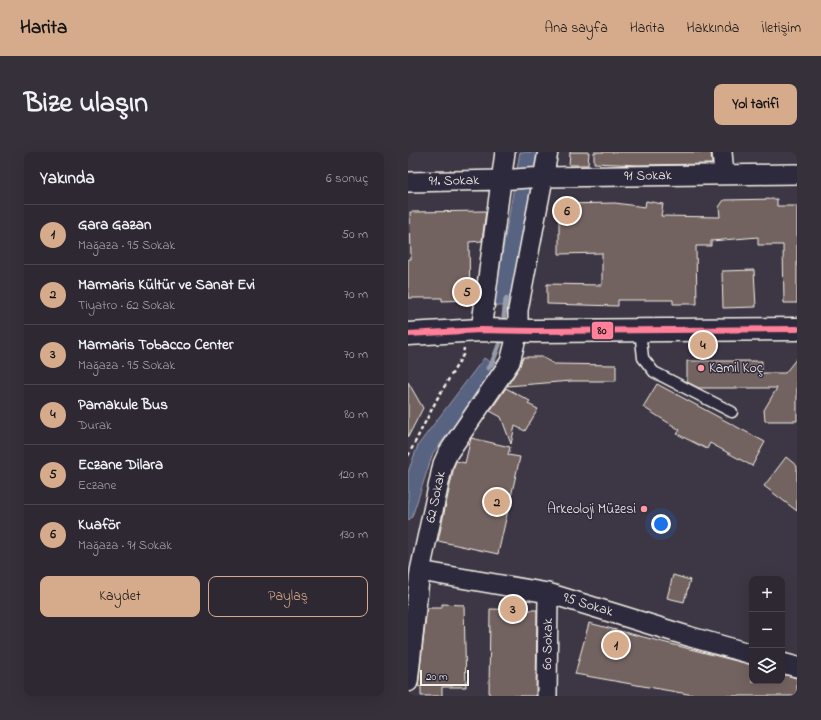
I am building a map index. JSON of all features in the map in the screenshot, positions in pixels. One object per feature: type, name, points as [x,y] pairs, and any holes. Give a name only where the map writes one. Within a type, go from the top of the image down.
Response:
[{"type":"street","points":[[480,331],[505,180],[505,152]]},
{"type":"street","name":"62 Sokak","points":[[408,682],[420,571],[443,464],[448,453],[510,362],[539,178],[548,152]]},
{"type":"street","points":[[722,152],[724,174]]},
{"type":"street","name":"91 Sokak","points":[[505,180],[724,174],[797,174]]},
{"type":"street","name":"91. Sokak","points":[[408,182],[505,180]]},
{"type":"street","points":[[408,334],[480,331],[797,329]]},
{"type":"street","name":"95 Sokak","points":[[420,571],[548,593],[749,653]]},
{"type":"street","name":"60 Sokak","points":[[547,696],[548,593]]},
{"type":"street","points":[[785,664],[797,667]]},
{"type":"lane","points":[[640,330],[643,358],[654,372],[732,412]]},
{"type":"path","points":[[408,456],[437,399],[463,355],[480,331]]},
{"type":"water","points":[[520,152],[537,152],[511,306],[493,306]]},
{"type":"water","points":[[484,358],[499,368],[433,453],[412,517],[408,521],[408,472],[418,445]]},
{"type":"building","points":[[570,152],[589,152],[588,165],[569,165]]},
{"type":"building","points":[[594,152],[711,152],[712,164],[638,165],[594,163]]},
{"type":"building","points":[[777,199],[777,206],[797,206],[797,303],[784,303],[783,245],[758,245],[758,237],[711,241],[711,246],[696,246],[697,304],[673,304],[673,300],[618,300],[618,306],[547,304],[547,284],[602,285],[602,253],[559,254],[559,204],[615,203],[645,207],[646,201],[663,204],[661,216],[720,217],[719,207],[724,200]]},
{"type":"building","points":[[486,211],[482,241],[469,242],[470,300],[442,301],[442,298],[408,298],[408,259],[411,259],[410,212]]},
{"type":"building","points":[[754,270],[756,307],[723,308],[722,271]]},
{"type":"building","points":[[524,357],[542,357],[554,364],[616,365],[616,381],[572,381],[507,386],[519,368]]},
{"type":"building","points":[[797,358],[797,421],[765,421],[764,410],[777,388],[699,388],[687,382],[687,361],[762,361],[762,373],[785,373]]},
{"type":"building","points":[[408,382],[423,408],[408,437]]},
{"type":"building","points":[[657,384],[765,442],[752,466],[710,443],[707,449],[677,434],[680,430],[643,407]]},
{"type":"building","points":[[506,388],[530,401],[528,404],[538,409],[525,431],[515,426],[511,444],[501,417],[490,411]]},
{"type":"building","points":[[471,438],[510,447],[508,455],[520,457],[498,554],[438,541],[454,467],[456,461],[465,463]]},
{"type":"building","points":[[786,457],[797,466],[797,511],[764,486]]},
{"type":"building","points":[[673,575],[690,580],[684,602],[667,598]]},
{"type":"building","points":[[442,604],[464,605],[466,687],[442,687],[442,696],[421,696],[421,687],[418,686],[427,608],[442,608]]},
{"type":"building","points":[[490,609],[537,610],[536,696],[489,696]]},
{"type":"building","points":[[589,623],[749,664],[749,684],[785,684],[785,675],[797,678],[797,696],[699,696],[575,674]]},
{"type":"waterway","points":[[503,325],[506,299]]},
{"type":"waterway","points":[[488,368],[492,363],[503,335]]},
{"type":"transit line","name":"80","points":[[408,334],[481,330],[797,329]]},
{"type":"place","name":"Kuaför","points":[[567,211]]},
{"type":"place","name":"Eczane Dilara","points":[[467,292]]},
{"type":"place","name":"Pamakule Bus","points":[[703,345]]},
{"type":"place","name":"Kamil Koç","points":[[701,368]]},
{"type":"place","name":"Marmaris Kültür ve Sanat Evi","points":[[497,502]]},
{"type":"place","name":"Arkeoloji Müzesi","points":[[644,509]]},
{"type":"place","name":"Marmaris Tobacco Center","points":[[513,609]]},
{"type":"place","name":"Gara Gazan","points":[[616,645]]}]
